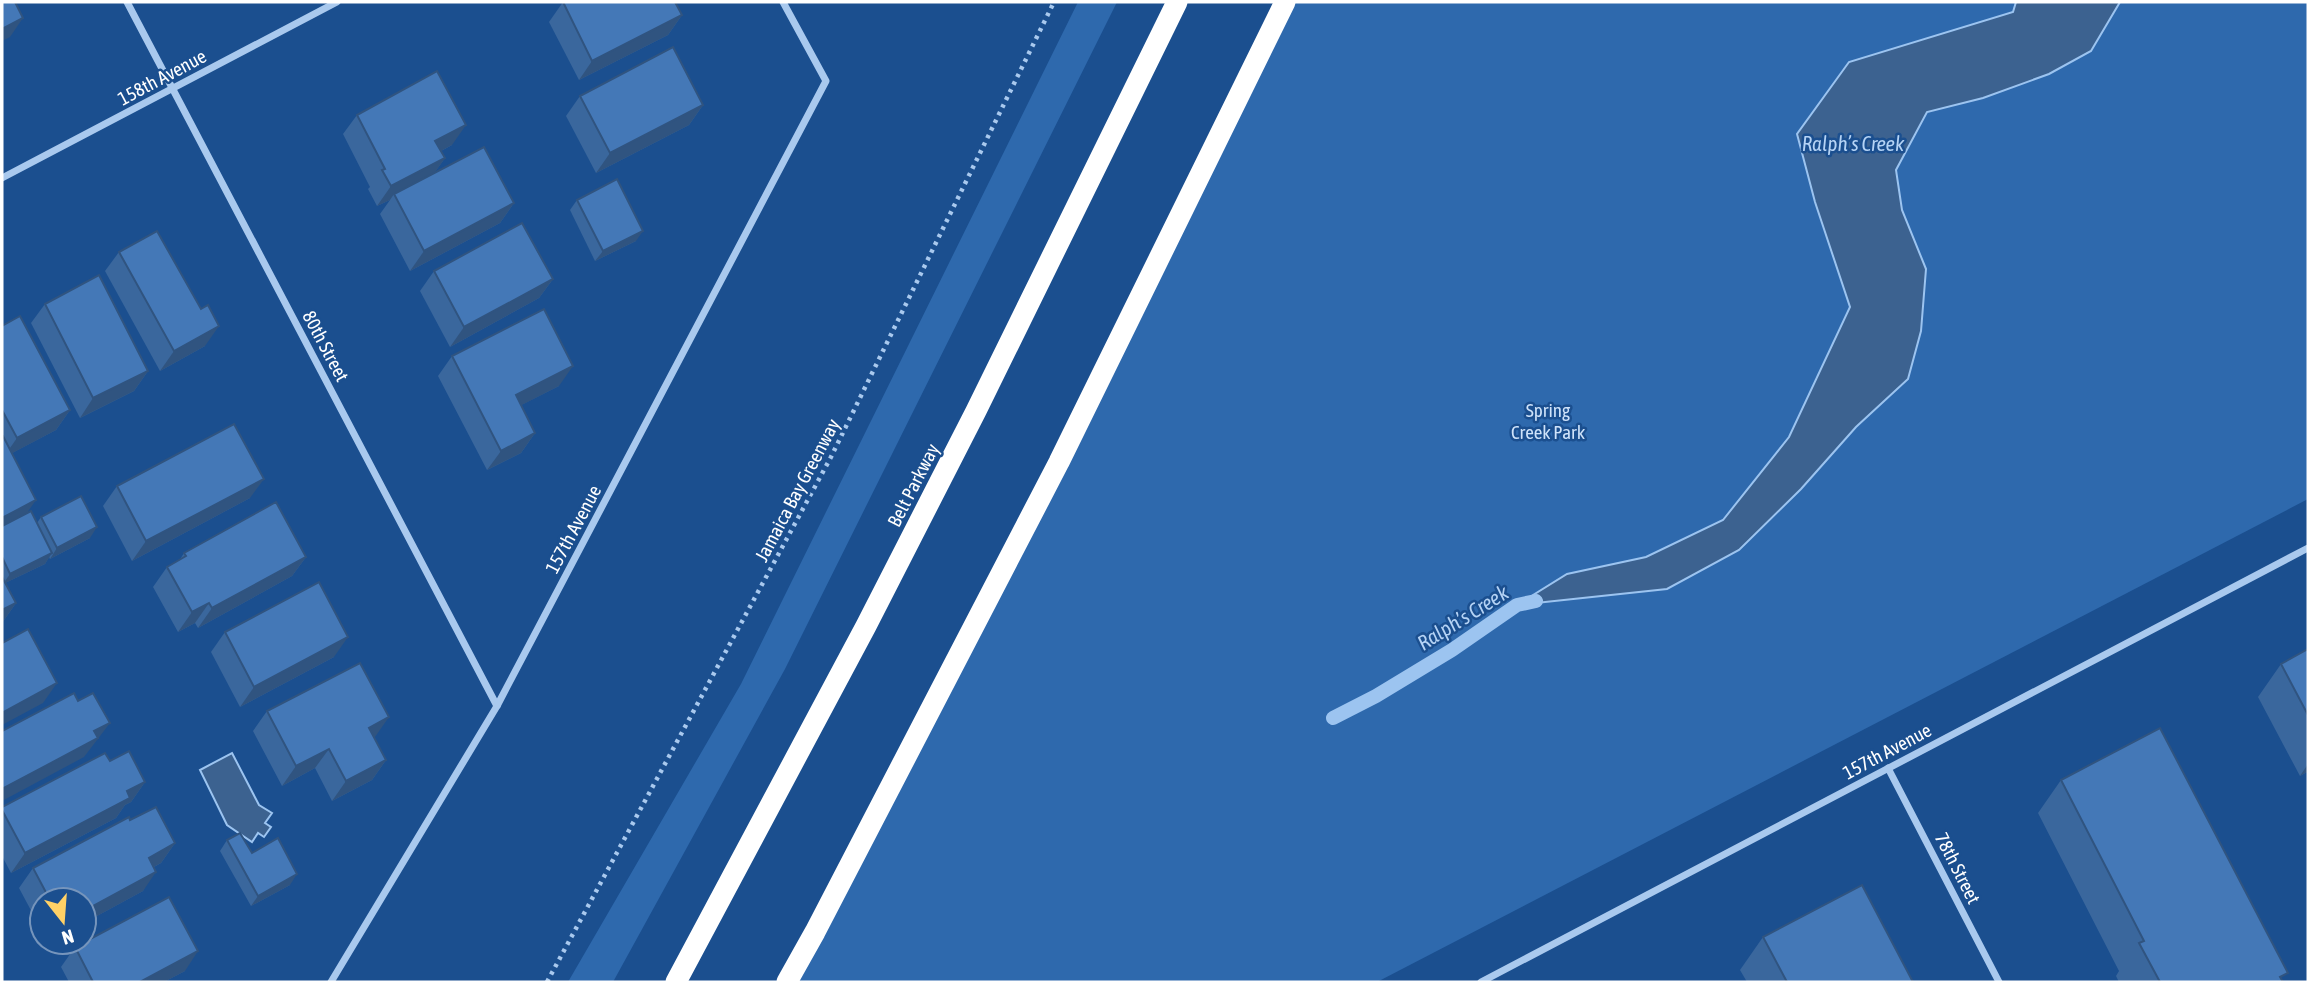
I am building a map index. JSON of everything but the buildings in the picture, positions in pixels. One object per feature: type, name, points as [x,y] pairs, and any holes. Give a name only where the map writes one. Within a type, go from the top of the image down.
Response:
[{"type":"highway","name":"Belt Parkway","points":[[676,982],[872,614],[976,411],[1177,2]]},
{"type":"highway","points":[[787,982],[1059,462],[1285,2]]},
{"type":"street","name":"80th Street","points":[[127,2],[497,706]]},
{"type":"street","name":"158th Avenue","points":[[2,178],[337,2]]},
{"type":"street","name":"157th Avenue","points":[[331,982],[497,706],[826,81],[783,2]]},
{"type":"street","name":"157th Avenue","points":[[1481,982],[2308,548]]},
{"type":"street","name":"78th Street","points":[[1888,768],[1999,982]]},
{"type":"path","name":"Jamaica Bay Greenway","points":[[547,982],[831,457],[1054,2]]},
{"type":"green space","points":[[1078,2],[1117,2],[785,669],[613,982],[568,982],[741,684]]},
{"type":"green space","name":"Spring Creek Park","points":[[1285,2],[2308,2],[2308,499],[1377,982],[782,982]]},
{"type":"water","name":"Ralph’s Creek","points":[[2016,2],[2120,2],[2091,51],[2049,74],[1983,98],[1927,112],[1896,170],[1902,210],[1926,269],[1921,331],[1908,379],[1856,427],[1801,489],[1739,550],[1667,589],[1517,605],[1567,574],[1646,557],[1723,520],[1789,437],[1850,307],[1815,202],[1797,134],[1849,62],[2013,12]]},
{"type":"water","points":[[232,753],[259,805],[272,813],[265,823],[271,827],[264,837],[258,833],[252,842],[227,825],[200,770]]},
{"type":"waterway","name":"Ralph’s Creek","points":[[1333,718],[1376,696],[1452,650],[1517,605],[1536,601]]}]
